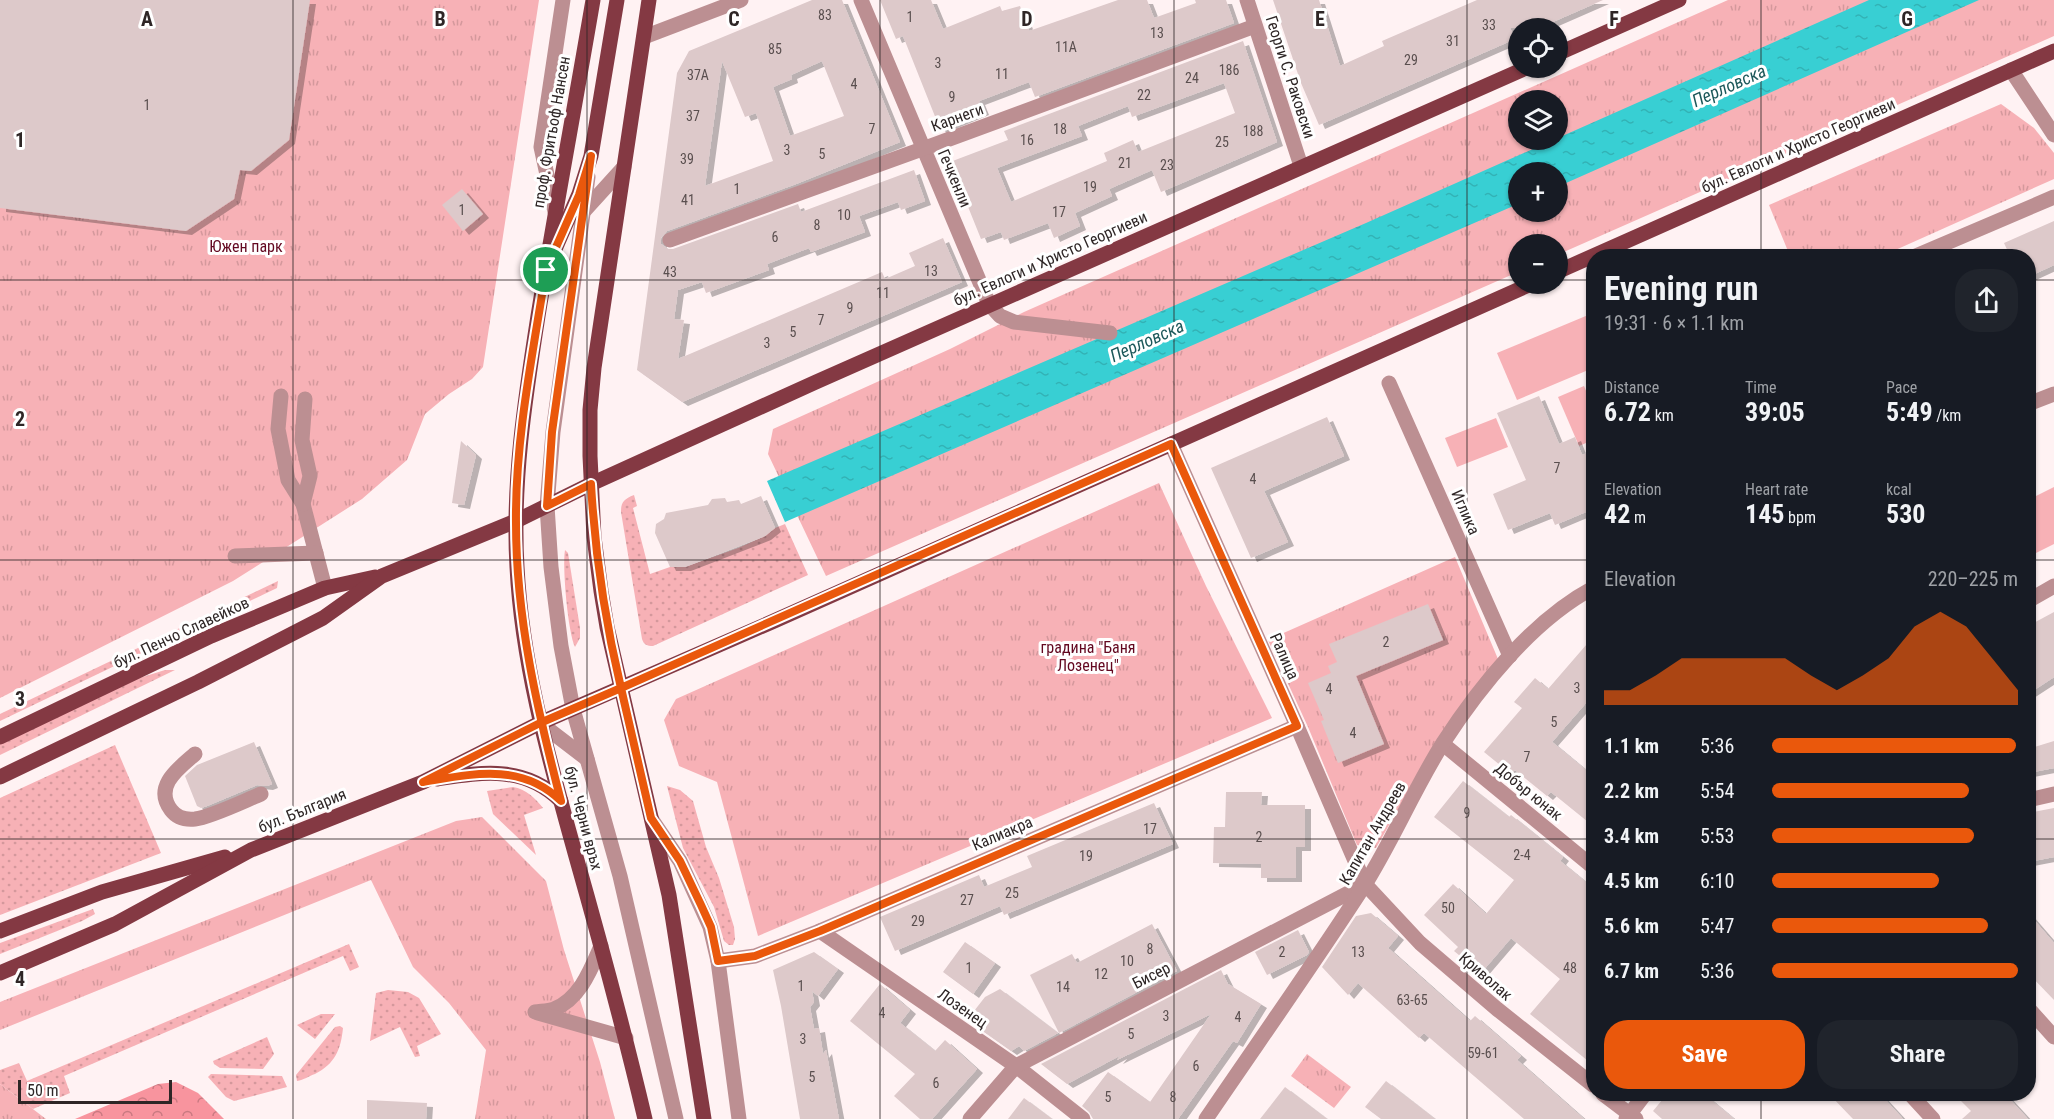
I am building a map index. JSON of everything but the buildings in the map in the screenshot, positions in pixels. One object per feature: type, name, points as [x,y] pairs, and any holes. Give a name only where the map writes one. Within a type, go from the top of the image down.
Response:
[{"type":"main road","name":"проф. Фритьоф Нансен","points":[[516,521],[520,445],[555,212],[593,0]]},
{"type":"main road","name":"проф. Фритьоф Нансен","points":[[546,270],[579,195],[591,156],[617,0]]},
{"type":"main road","points":[[649,0],[591,400],[591,484],[594,537],[607,627],[669,895],[704,1119]]},
{"type":"main road","points":[[1568,49],[1679,0]]},
{"type":"main road","name":"бул. Евлоги и Христо Георгиеви","points":[[1609,249],[2054,51]]},
{"type":"main road","name":"бул. Евлоги и Христо Георгиеви","points":[[591,484],[989,304],[1508,76]]},
{"type":"main road","name":"бул. Евлоги и Христо Георгиеви","points":[[1568,267],[1586,259]]},
{"type":"main road","points":[[621,688],[1508,294]]},
{"type":"main road","points":[[0,777],[198,682],[323,618],[382,576],[516,521],[591,484]]},
{"type":"main road","name":"бул. Черни връх","points":[[516,521],[517,568],[523,628],[540,723],[626,1038],[645,1119]]},
{"type":"main road","name":"бул. Пенчо Славейков","points":[[0,737],[212,636],[325,588],[382,576]]},
{"type":"main road","name":"бул. България","points":[[0,973],[115,924],[251,850],[423,782],[540,723],[621,688]]},
{"type":"main road","points":[[423,782],[475,773],[501,774],[536,781],[561,801]]},
{"type":"main road","points":[[0,931],[102,892],[251,850]]},
{"type":"street","points":[[555,212],[541,147],[563,0]]},
{"type":"street","points":[[644,37],[741,0]]},
{"type":"street","name":"Гечкенли","points":[[861,0],[989,304]]},
{"type":"street","name":"Георги С. Раковски","points":[[1247,0],[1301,166]]},
{"type":"street","name":"Карнеги","points":[[670,240],[1255,26]]},
{"type":"street","points":[[2011,70],[2054,135]]},
{"type":"street","points":[[591,156],[552,432],[547,506],[551,567],[561,646],[573,709],[620,876],[676,1119]]},
{"type":"street","points":[[585,210],[624,167]]},
{"type":"street","points":[[1932,249],[2054,197]]},
{"type":"street","points":[[989,304],[1000,316],[1014,322],[1110,333]]},
{"type":"street","name":"Иглика","points":[[1389,382],[1510,656]]},
{"type":"street","points":[[2036,401],[2054,394]]},
{"type":"street","points":[[281,396],[278,429],[288,480],[303,504],[325,588]]},
{"type":"street","points":[[303,504],[310,476],[302,440],[305,399]]},
{"type":"street","name":"Ралица","points":[[1171,444],[1365,884]]},
{"type":"street","points":[[235,555],[316,553]]},
{"type":"street","points":[[2036,596],[2054,586]]},
{"type":"street","name":"Капитан Андреев","points":[[1206,1119],[1365,884],[1443,744],[1474,699],[1540,624],[1559,608],[1586,592]]},
{"type":"street","points":[[540,723],[587,759]]},
{"type":"street","name":"Калиакра","points":[[718,961],[755,956],[820,931],[1297,726]]},
{"type":"street","name":"Добър юнак","points":[[1443,744],[1586,861]]},
{"type":"street","points":[[195,754],[169,778],[164,790],[165,800],[177,816],[199,819],[261,794]]},
{"type":"street","points":[[2036,798],[2054,794]]},
{"type":"street","points":[[651,818],[680,861],[711,927],[718,961],[739,1119]]},
{"type":"street","name":"Бисер","points":[[970,1119],[1016,1066],[1365,884]]},
{"type":"street","name":"Криволак","points":[[1365,884],[1420,943],[1497,1009],[1586,1079]]},
{"type":"street","name":"Лозенец","points":[[820,931],[1016,1066],[1083,1119]]},
{"type":"street","points":[[601,946],[584,982],[569,1000],[554,1008],[535,1012],[626,1038]]},
{"type":"street","points":[[2036,1017],[2054,1037]]},
{"type":"street","points":[[1611,1101],[1630,1117],[1640,1101]]},
{"type":"street","points":[[1916,1101],[1933,1119]]},
{"type":"green space","name":"Южен парк","points":[[0,0],[539,0],[483,367],[472,379],[425,414],[407,460],[362,499],[233,581],[0,698]]},
{"type":"green space","points":[[1728,0],[2054,0],[2054,36],[1568,250],[1568,234],[1508,234],[1508,276],[826,576],[768,454],[773,429],[950,349],[1024,312],[1508,98],[1508,150],[1568,150],[1568,90],[1525,90],[1552,78],[1568,78],[1568,71]]},
{"type":"green space","points":[[2001,104],[2034,128],[2054,153],[2054,179],[1898,249],[1787,249],[1769,205]]},
{"type":"green space","points":[[1586,316],[1586,371],[1517,400],[1497,353]]},
{"type":"green space","points":[[1584,386],[1586,391],[1586,443],[1579,446],[1558,397]]},
{"type":"green space","points":[[1496,418],[1508,447],[1457,467],[1445,438]]},
{"type":"green space","name":"градина \"Баня Лозенец\"","points":[[1159,483],[1206,586],[1272,718],[758,936],[717,782],[679,766],[664,720],[676,699]]},
{"type":"green space","points":[[2054,487],[2054,544],[2036,553],[2036,496]]},
{"type":"green space","points":[[634,495],[637,506],[633,508],[650,574],[670,567],[685,567],[738,548],[785,524],[808,575],[653,646],[646,645],[642,639],[621,512],[624,501]]},
{"type":"green space","points":[[565,550],[568,553],[580,628],[580,638],[575,647],[566,600]]},
{"type":"green space","points":[[1455,557],[1498,659],[1437,741],[1376,848],[1357,845],[1308,727],[1268,640]]},
{"type":"green space","points":[[278,581],[277,588],[0,721],[0,714]]},
{"type":"green space","points":[[165,670],[175,670],[0,755],[0,743],[133,680]]},
{"type":"green space","points":[[115,745],[161,853],[0,915],[0,798]]},
{"type":"green space","points":[[667,786],[680,790],[693,801],[706,847],[719,878],[734,927],[733,945],[724,941],[714,907],[683,848]]},
{"type":"green space","points":[[513,787],[530,794],[543,808],[524,815],[536,855],[493,814],[487,791]]},
{"type":"green space","points":[[482,817],[546,881],[564,950],[600,1062],[615,1119],[475,1119],[486,1050],[449,1003],[413,967],[371,880],[0,1030],[0,1002],[456,821]]},
{"type":"green space","points":[[93,909],[95,914],[82,921],[0,954],[0,943]]},
{"type":"green space","points":[[349,944],[359,967],[350,971],[343,956],[64,1076],[70,1093],[33,1109],[0,1084],[0,1070],[19,1063],[27,1081]]},
{"type":"green space","points":[[388,990],[408,992],[419,998],[441,1034],[417,1046],[420,1056],[415,1057],[400,1027],[370,1041],[376,993]]},
{"type":"green space","points":[[321,1014],[335,1014],[315,1039],[297,1025]]},
{"type":"green space","points":[[335,1027],[343,1028],[341,1043],[332,1061],[315,1074],[297,1081],[296,1075]]},
{"type":"green space","points":[[267,1037],[274,1054],[263,1069],[220,1068],[214,1064],[213,1061]]},
{"type":"green space","points":[[1307,1054],[1351,1087],[1334,1108],[1291,1076]]},
{"type":"green space","points":[[211,1074],[282,1076],[287,1087],[234,1101],[226,1097],[208,1077]]},
{"type":"green space","points":[[176,1082],[198,1093],[224,1119],[75,1119],[158,1084]]},
{"type":"green space","points":[[0,1084],[46,1119],[0,1119]]},
{"type":"water","name":"Перловска","points":[[1869,0],[1979,0],[1568,182],[1568,162],[1508,162],[1508,208],[785,522],[767,481],[1531,150],[1568,150],[1568,133]]},
{"type":"route","points":[[546,270],[520,445],[516,521],[517,568],[523,628],[535,699],[540,723],[561,801],[536,781],[511,775],[475,773],[423,782],[540,723],[621,688],[651,818],[680,861],[701,905],[711,927],[718,961],[755,956],[820,931],[1297,726],[1171,444],[621,688],[601,591],[594,537],[591,484],[547,506],[552,432],[591,156],[579,195],[546,270]]}]
